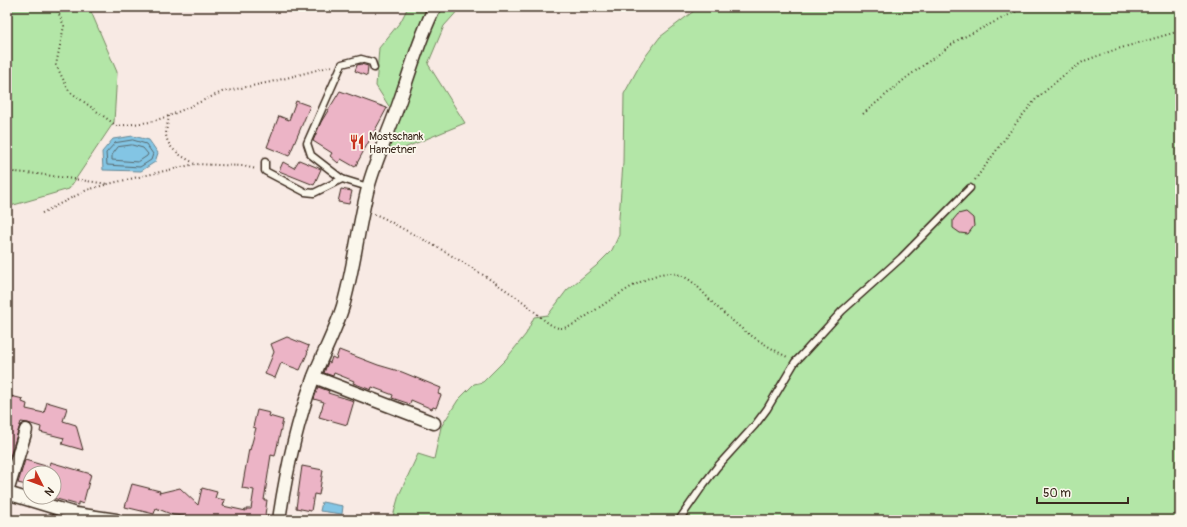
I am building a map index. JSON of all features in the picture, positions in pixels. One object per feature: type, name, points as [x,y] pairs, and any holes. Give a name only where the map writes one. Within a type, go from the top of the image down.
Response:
[{"type":"street","points":[[279,520],[292,446],[301,412],[344,302],[357,248],[368,187],[422,37],[435,7]]},
{"type":"street","points":[[314,377],[434,423]]},
{"type":"street","points":[[26,430],[7,492],[76,514],[116,520]]},
{"type":"lane","points":[[368,187],[342,179],[311,155],[307,143],[342,64],[361,59],[372,62],[374,68]]},
{"type":"lane","points":[[265,162],[265,171],[305,192],[314,193],[342,179]]},
{"type":"lane","points":[[679,520],[717,467],[755,426],[795,362],[842,311],[901,258],[970,188]]},
{"type":"path","points":[[56,7],[64,26],[56,64],[70,91],[117,126],[150,122],[170,116],[222,92],[342,64]]},
{"type":"path","points":[[863,114],[906,78],[958,40],[1025,7]]},
{"type":"path","points":[[970,188],[1017,122],[1036,99],[1064,75],[1084,61],[1114,50],[1180,31]]},
{"type":"path","points":[[170,116],[166,134],[168,144],[178,154],[195,164]]},
{"type":"path","points":[[42,213],[87,190],[195,164],[243,166],[265,171]]},
{"type":"path","points":[[7,167],[14,172],[108,184]]},
{"type":"path","points":[[363,211],[378,216],[426,241],[469,266],[527,304],[544,319],[559,328],[578,322],[634,286],[655,276],[670,273],[681,275],[692,281],[716,307],[753,337],[795,362]]},
{"type":"green space","points":[[7,7],[89,7],[117,72],[114,122],[69,189],[7,207]]},
{"type":"green space","points":[[408,7],[430,7],[392,111],[376,86],[379,48],[401,21]]},
{"type":"green space","points":[[438,7],[461,7],[444,26],[428,64],[465,123],[397,151],[389,147]]},
{"type":"green space","points":[[699,7],[1180,7],[1180,520],[392,520],[399,495],[418,454],[434,459],[441,427],[458,400],[474,384],[483,382],[506,359],[526,334],[534,317],[548,315],[567,290],[596,266],[612,250],[619,235],[623,163],[624,94],[642,61],[660,37]]},
{"type":"water","points":[[133,136],[149,140],[158,153],[155,162],[141,171],[103,170],[102,152],[113,139]]},
{"type":"water","points":[[322,502],[343,506],[342,514],[320,511]]},
{"type":"building","points":[[361,64],[368,66],[367,76],[355,71],[357,65]]},
{"type":"building","points":[[340,91],[387,108],[355,167],[341,159],[338,163],[330,156],[332,153],[313,141],[321,122]]},
{"type":"building","points":[[296,101],[310,106],[289,156],[267,147],[279,116],[289,120]]},
{"type":"building","points":[[299,160],[321,169],[314,185],[279,171],[283,162],[294,168]]},
{"type":"building","points":[[341,189],[352,191],[349,204],[338,202]]},
{"type":"building","points":[[966,212],[973,218],[974,226],[968,234],[960,233],[953,228],[953,220],[958,214]]},
{"type":"building","points":[[287,337],[309,346],[300,370],[281,363],[275,378],[265,374],[274,352],[271,344]]},
{"type":"building","points":[[339,350],[378,365],[402,372],[441,388],[438,394],[441,395],[436,408],[433,407],[432,409],[411,400],[410,404],[392,398],[393,395],[372,387],[371,390],[353,383],[354,381],[334,373],[333,376],[324,373],[328,362],[330,363],[332,357],[336,359]]},
{"type":"building","points":[[318,387],[329,391],[328,393],[354,401],[347,425],[319,417],[324,402],[314,399]]},
{"type":"building","points":[[11,396],[23,399],[22,402],[27,404],[26,409],[44,413],[47,402],[67,408],[63,421],[76,425],[83,450],[62,444],[64,438],[40,432],[41,427],[21,422],[7,466],[7,398],[10,398]]},
{"type":"building","points":[[257,410],[270,413],[269,416],[283,420],[275,456],[271,455],[264,500],[267,500],[265,515],[269,516],[268,520],[195,520],[195,517],[173,515],[156,508],[154,514],[125,507],[132,484],[160,491],[159,493],[180,488],[198,505],[202,488],[217,492],[215,498],[225,500],[223,506],[246,511],[246,509],[251,509],[254,490],[242,488],[249,449],[250,450],[256,428],[253,427]]},
{"type":"building","points":[[25,460],[42,465],[23,465]]},
{"type":"building","points":[[50,462],[60,465],[49,465]]},
{"type":"building","points":[[62,466],[91,474],[83,504],[78,502],[78,505],[62,501]]},
{"type":"building","points":[[302,466],[323,470],[319,495],[314,494],[311,511],[296,508]]},
{"type":"building","points":[[22,470],[22,484],[18,483]]},
{"type":"place","name":"Mostschank Hametner","points":[[357,142]]}]
